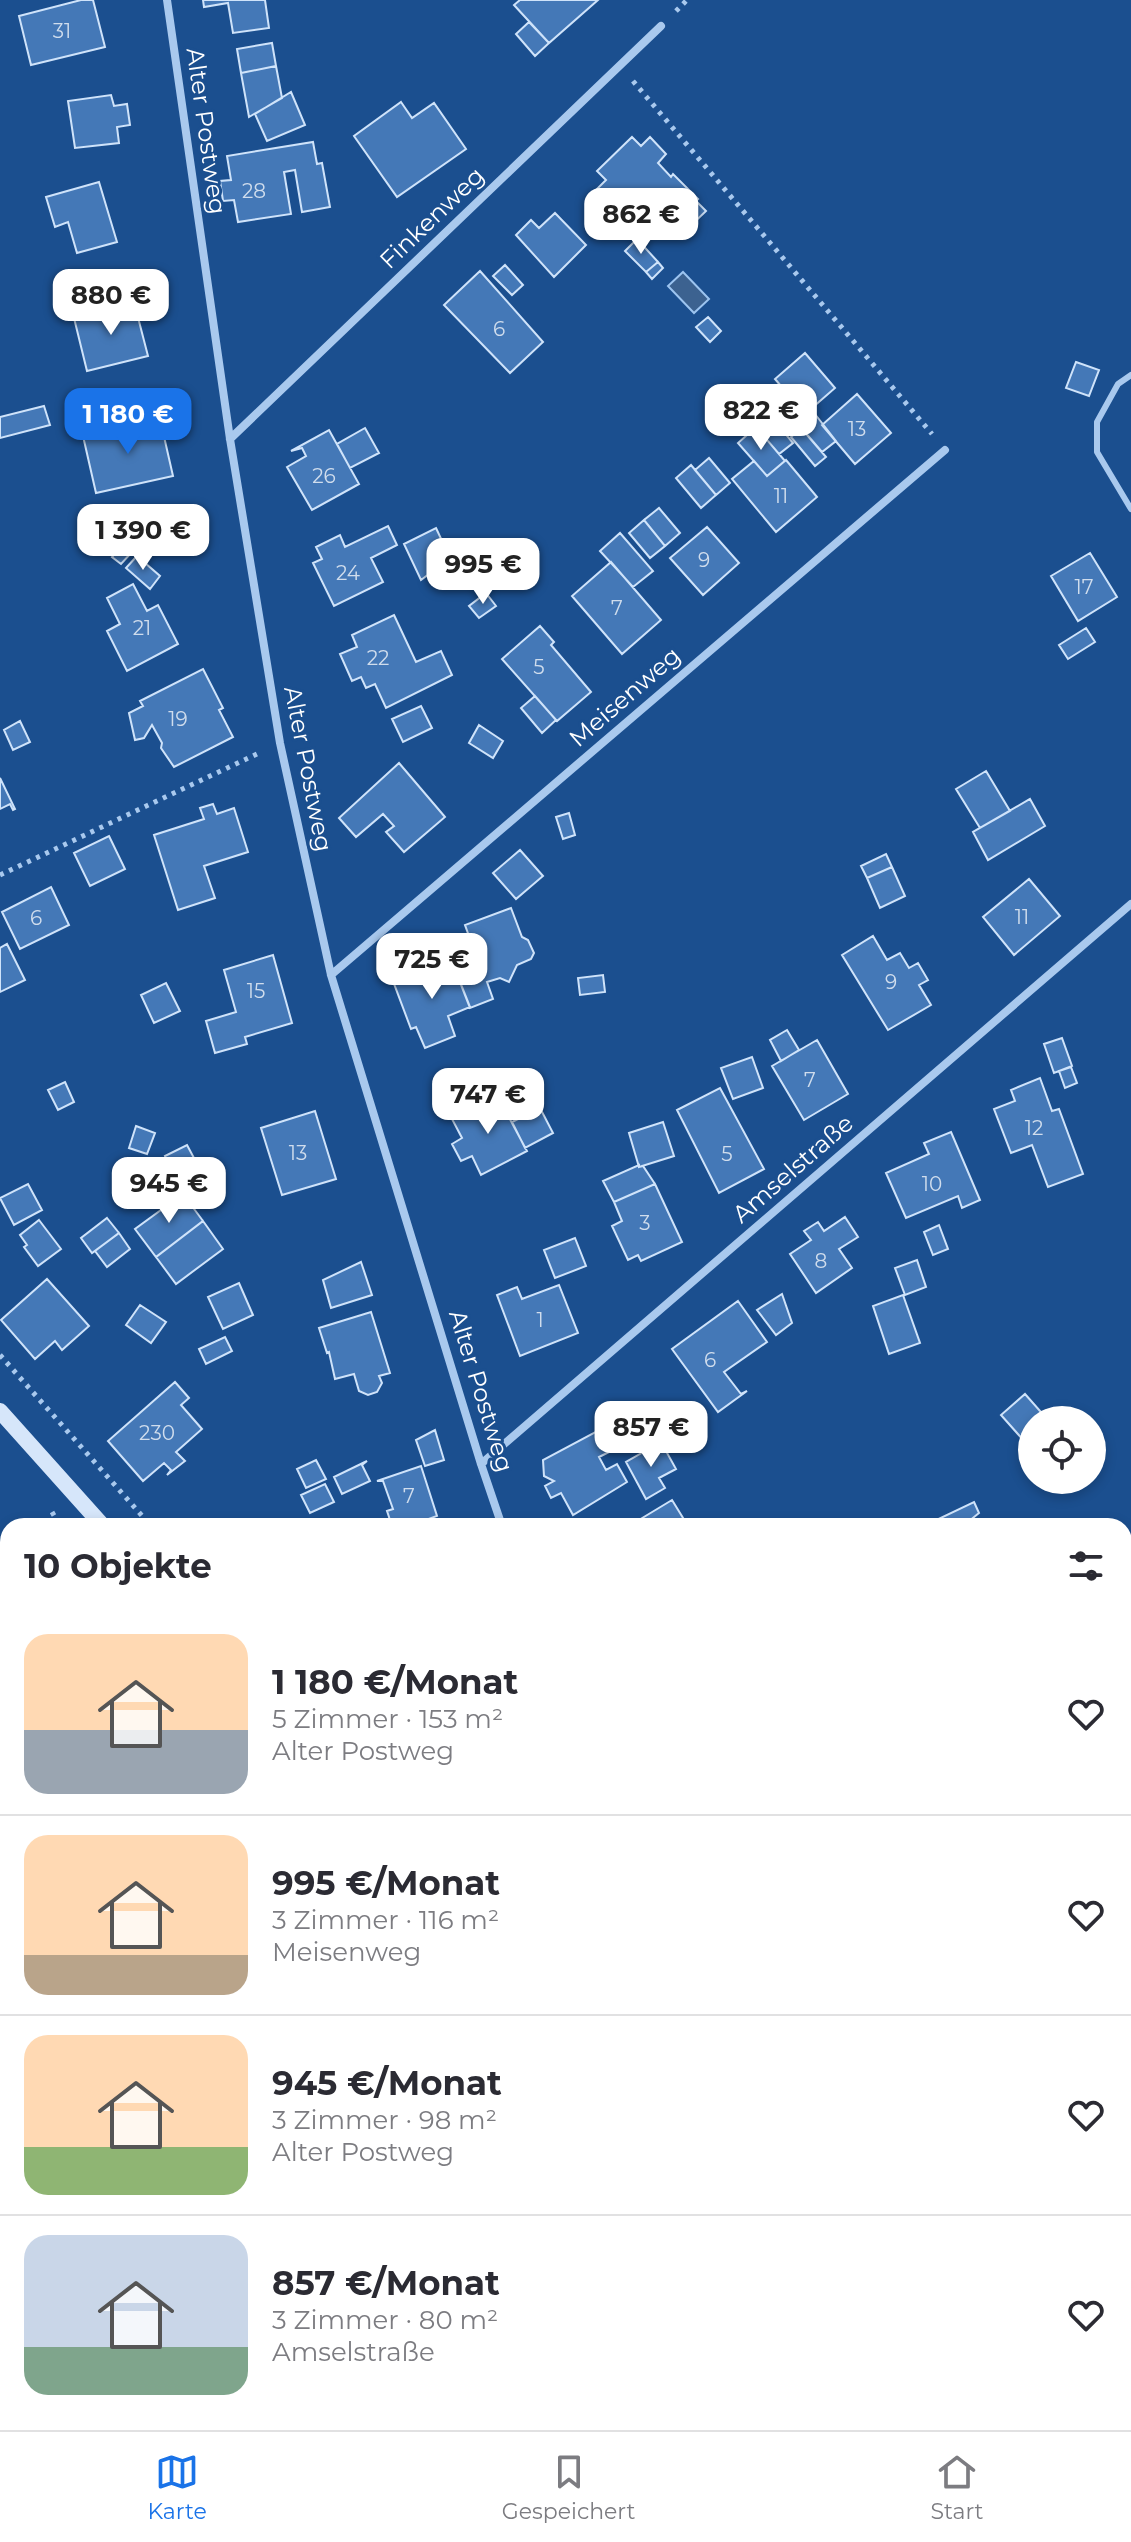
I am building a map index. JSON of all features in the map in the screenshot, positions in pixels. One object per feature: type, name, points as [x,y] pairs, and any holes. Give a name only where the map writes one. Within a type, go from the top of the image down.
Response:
[{"type":"main road","points":[[1,1414],[96,1518]]},
{"type":"street","name":"Alter Postweg","points":[[167,0],[230,439],[280,743],[331,975],[499,1518]]},
{"type":"street","name":"Finkenweg","points":[[230,439],[661,26]]},
{"type":"street","name":"Meisenweg","points":[[331,975],[945,450]]},
{"type":"street","name":"Amselstraße","points":[[481,1464],[1131,904]]},
{"type":"lane","points":[[1131,375],[1118,384],[1097,422],[1097,452],[1131,509]]},
{"type":"path","points":[[620,66],[945,450]]},
{"type":"path","points":[[0,875],[280,743]]},
{"type":"path","points":[[0,1355],[144,1518]]},
{"type":"water","points":[[683,272],[709,299],[694,313],[668,286]]},
{"type":"building","points":[[81,0],[93,0],[105,47],[31,65],[19,16]]},
{"type":"building","points":[[203,0],[265,0],[269,28],[233,33],[228,3],[204,7]]},
{"type":"building","points":[[520,0],[598,0],[549,43],[514,5]]},
{"type":"building","points":[[529,22],[549,43],[535,56],[516,34]]},
{"type":"building","points":[[272,43],[276,66],[241,73],[237,49]]},
{"type":"building","points":[[276,66],[282,98],[249,117],[241,73]]},
{"type":"building","points":[[291,92],[305,125],[267,141],[255,114]]},
{"type":"building","points":[[111,95],[114,106],[127,104],[130,125],[117,127],[119,143],[75,148],[68,101]]},
{"type":"building","points":[[401,102],[412,118],[434,103],[466,149],[397,197],[354,136]]},
{"type":"building","points":[[632,137],[641,146],[650,137],[666,154],[658,163],[698,199],[696,201],[706,211],[680,236],[659,218],[654,223],[632,206],[617,220],[592,194],[606,180],[597,171]]},
{"type":"building","points":[[313,142],[317,164],[322,163],[330,207],[302,212],[295,170],[284,172],[291,214],[238,222],[234,200],[223,201],[220,181],[231,180],[227,156]]},
{"type":"building","points":[[99,182],[117,242],[77,253],[68,222],[55,227],[46,197]]},
{"type":"building","points":[[555,213],[586,245],[554,277],[516,235],[531,220],[539,228]]},
{"type":"building","points":[[637,239],[658,262],[646,272],[625,251]]},
{"type":"building","points":[[658,262],[663,268],[652,279],[646,272]]},
{"type":"building","points":[[505,265],[523,285],[512,295],[493,276]]},
{"type":"building","points":[[480,271],[543,342],[510,373],[444,305]]},
{"type":"building","points":[[134,302],[148,356],[87,371],[74,318]]},
{"type":"building","points":[[708,317],[721,331],[710,342],[696,327]]},
{"type":"building","points":[[805,353],[835,388],[805,414],[775,379]]},
{"type":"building","points":[[1076,362],[1099,370],[1089,396],[1066,388]]},
{"type":"building","points":[[857,394],[891,433],[855,464],[822,425]]},
{"type":"building","points":[[44,406],[50,425],[0,438],[0,417]]},
{"type":"building","points":[[811,409],[836,441],[822,452],[797,423]]},
{"type":"building","points":[[770,415],[793,443],[779,454],[756,427]]},
{"type":"building","points":[[160,419],[173,476],[96,493],[83,436]]},
{"type":"building","points":[[756,427],[785,461],[767,476],[738,443]]},
{"type":"building","points":[[365,428],[379,453],[350,468],[337,444]]},
{"type":"building","points":[[801,428],[826,457],[815,466],[791,437]]},
{"type":"building","points":[[329,430],[359,484],[312,510],[287,467],[306,456],[302,448],[291,451]]},
{"type":"building","points":[[709,458],[730,483],[716,495],[695,470]]},
{"type":"building","points":[[786,460],[817,497],[776,532],[732,479],[754,461],[767,476]]},
{"type":"building","points":[[691,465],[716,495],[701,508],[676,478]]},
{"type":"building","points":[[659,508],[680,533],[665,546],[644,520]]},
{"type":"building","points":[[644,520],[665,546],[650,558],[629,533]]},
{"type":"building","points":[[388,526],[397,545],[371,558],[383,582],[334,606],[313,563],[322,559],[316,547],[340,535],[345,547]]},
{"type":"building","points":[[707,527],[739,563],[703,595],[670,558]]},
{"type":"building","points":[[436,528],[450,558],[421,580],[404,544]]},
{"type":"building","points":[[620,533],[653,571],[633,587],[600,551]]},
{"type":"building","points":[[123,544],[132,552],[121,564],[112,557]]},
{"type":"building","points":[[1090,553],[1117,597],[1078,621],[1051,576]]},
{"type":"building","points":[[137,556],[160,576],[150,589],[126,568]]},
{"type":"building","points":[[611,562],[661,620],[622,654],[572,596]]},
{"type":"building","points":[[133,584],[147,611],[158,605],[178,644],[127,671],[107,631],[120,624],[107,598]]},
{"type":"building","points":[[486,593],[496,606],[479,618],[469,606]]},
{"type":"building","points":[[394,615],[416,662],[441,651],[452,675],[386,708],[375,684],[366,688],[361,677],[352,681],[340,654],[357,647],[352,635]]},
{"type":"building","points":[[540,626],[554,642],[551,645],[591,692],[557,721],[502,659]]},
{"type":"building","points":[[1086,628],[1095,642],[1068,659],[1059,645]]},
{"type":"building","points":[[203,669],[223,708],[219,710],[233,737],[174,767],[161,748],[162,743],[152,725],[144,738],[135,740],[129,713],[143,706],[140,701]]},
{"type":"building","points":[[535,696],[556,720],[542,733],[521,708]]},
{"type":"building","points":[[421,706],[432,728],[403,742],[392,719]]},
{"type":"building","points":[[20,721],[30,742],[13,750],[4,730]]},
{"type":"building","points":[[479,725],[503,741],[493,758],[469,743]]},
{"type":"building","points":[[399,763],[445,817],[404,852],[386,832],[394,826],[383,814],[356,837],[339,818]]},
{"type":"building","points":[[986,771],[1010,811],[980,828],[956,789]]},
{"type":"building","points":[[0,778],[13,810],[10,804],[0,809]]},
{"type":"building","points":[[1030,799],[1045,826],[988,860],[973,832]]},
{"type":"building","points":[[213,804],[217,814],[234,808],[248,852],[204,866],[215,898],[178,910],[154,835],[204,819],[200,808]]},
{"type":"building","points":[[569,813],[575,835],[563,839],[556,817]]},
{"type":"building","points":[[109,836],[125,869],[90,886],[74,853]]},
{"type":"building","points":[[520,850],[543,876],[516,899],[493,873]]},
{"type":"building","points":[[886,854],[892,867],[867,878],[861,866]]},
{"type":"building","points":[[892,867],[905,896],[880,908],[867,878]]},
{"type":"building","points":[[1029,879],[1060,916],[1014,955],[983,917]]},
{"type":"building","points":[[51,887],[69,925],[20,949],[2,912]]},
{"type":"building","points":[[511,908],[522,937],[528,940],[534,953],[531,959],[517,965],[509,982],[500,978],[487,982],[493,999],[470,1008],[451,959],[474,950],[465,925]]},
{"type":"building","points":[[873,936],[887,960],[900,953],[909,968],[918,963],[928,980],[919,985],[931,1005],[888,1030],[842,955]]},
{"type":"building","points":[[7,944],[25,980],[0,992],[0,948]]},
{"type":"building","points":[[273,955],[292,1023],[245,1037],[247,1044],[215,1053],[206,1021],[236,1012],[224,970]]},
{"type":"building","points":[[451,959],[470,1007],[448,1016],[455,1036],[425,1048],[416,1027],[411,1029],[393,981]]},
{"type":"building","points":[[603,975],[605,992],[580,995],[578,978]]},
{"type":"building","points":[[166,983],[180,1011],[154,1023],[141,995]]},
{"type":"building","points":[[787,1030],[799,1050],[781,1061],[770,1040]]},
{"type":"building","points":[[1062,1038],[1072,1066],[1054,1073],[1044,1044]]},
{"type":"building","points":[[817,1040],[848,1094],[804,1120],[772,1066]]},
{"type":"building","points":[[752,1057],[763,1088],[733,1099],[721,1068]]},
{"type":"building","points":[[1071,1067],[1077,1083],[1065,1088],[1059,1071]]},
{"type":"building","points":[[1040,1078],[1052,1111],[1059,1109],[1083,1174],[1048,1187],[1032,1145],[1011,1153],[994,1109],[1015,1101],[1011,1090]]},
{"type":"building","points":[[65,1082],[74,1102],[58,1110],[48,1090]]},
{"type":"building","points":[[720,1088],[764,1169],[719,1193],[677,1110]]},
{"type":"building","points":[[497,1095],[527,1151],[481,1175],[472,1156],[461,1161],[452,1144],[462,1138],[452,1119]]},
{"type":"building","points":[[540,1108],[553,1133],[525,1148],[512,1122]]},
{"type":"building","points":[[315,1111],[336,1179],[282,1195],[261,1128]]},
{"type":"building","points":[[663,1122],[674,1156],[639,1167],[629,1133]]},
{"type":"building","points":[[136,1126],[155,1133],[147,1154],[129,1148]]},
{"type":"building","points":[[951,1132],[980,1200],[962,1208],[958,1196],[906,1218],[886,1173],[929,1154],[924,1143]]},
{"type":"building","points":[[187,1145],[202,1173],[168,1191],[156,1168],[168,1162],[165,1156]]},
{"type":"building","points":[[643,1166],[655,1184],[614,1202],[603,1181]]},
{"type":"building","points":[[28,1184],[42,1210],[14,1225],[0,1198]]},
{"type":"building","points":[[655,1184],[682,1242],[641,1261],[638,1255],[628,1260],[612,1226],[622,1221],[614,1202]]},
{"type":"building","points":[[183,1194],[203,1221],[156,1257],[135,1229]]},
{"type":"building","points":[[845,1217],[858,1237],[839,1249],[852,1268],[816,1293],[790,1254],[811,1240],[804,1231],[818,1222],[824,1231]]},
{"type":"building","points":[[107,1218],[119,1233],[92,1253],[81,1238]]},
{"type":"building","points":[[39,1220],[61,1249],[38,1266],[24,1247],[27,1245],[20,1235]]},
{"type":"building","points":[[203,1221],[223,1249],[176,1284],[156,1257]]},
{"type":"building","points":[[939,1225],[948,1249],[933,1255],[924,1232]]},
{"type":"building","points":[[119,1233],[130,1249],[107,1267],[95,1251]]},
{"type":"building","points":[[575,1238],[586,1266],[555,1278],[544,1250]]},
{"type":"building","points":[[917,1260],[926,1287],[905,1295],[895,1268]]},
{"type":"building","points":[[361,1262],[372,1295],[331,1308],[323,1280]]},
{"type":"building","points":[[47,1279],[89,1326],[62,1350],[55,1341],[35,1359],[1,1320]]},
{"type":"building","points":[[239,1283],[253,1315],[223,1329],[208,1297]]},
{"type":"building","points":[[559,1285],[578,1333],[520,1356],[497,1295],[517,1287],[522,1299]]},
{"type":"building","points":[[782,1294],[792,1323],[776,1335],[757,1310]]},
{"type":"building","points":[[903,1295],[920,1343],[889,1354],[873,1306]]},
{"type":"building","points":[[738,1301],[767,1342],[724,1372],[741,1394],[747,1391],[718,1412],[672,1349]]},
{"type":"building","points":[[140,1305],[166,1322],[151,1343],[126,1325]]},
{"type":"building","points":[[371,1312],[390,1373],[379,1376],[382,1383],[377,1392],[368,1395],[359,1391],[354,1374],[335,1379],[319,1328]]},
{"type":"building","points":[[225,1337],[232,1351],[206,1364],[199,1349]]},
{"type":"building","points":[[175,1382],[189,1398],[181,1405],[202,1429],[176,1452],[185,1461],[167,1475],[171,1470],[164,1463],[143,1481],[108,1441]]},
{"type":"building","points":[[1025,1394],[1036,1406],[1018,1406],[1018,1434],[1001,1415]]},
{"type":"building","points":[[603,1428],[615,1449],[599,1457],[606,1470],[617,1464],[627,1482],[573,1515],[561,1493],[551,1498],[545,1486],[554,1481],[544,1476],[543,1460]]},
{"type":"building","points":[[435,1430],[444,1460],[425,1466],[416,1440]]},
{"type":"building","points":[[661,1442],[676,1469],[659,1478],[665,1488],[646,1499],[626,1462]]},
{"type":"building","points":[[316,1460],[326,1479],[306,1488],[297,1469]]},
{"type":"building","points":[[367,1461],[362,1465],[370,1481],[342,1494],[334,1477]]},
{"type":"building","points":[[421,1466],[437,1516],[389,1518],[387,1511],[393,1509],[383,1481],[377,1481]]},
{"type":"building","points":[[325,1484],[334,1502],[310,1513],[301,1495]]},
{"type":"building","points":[[672,1500],[683,1518],[642,1518]]},
{"type":"building","points":[[974,1502],[979,1513],[973,1518],[940,1518]]}]
